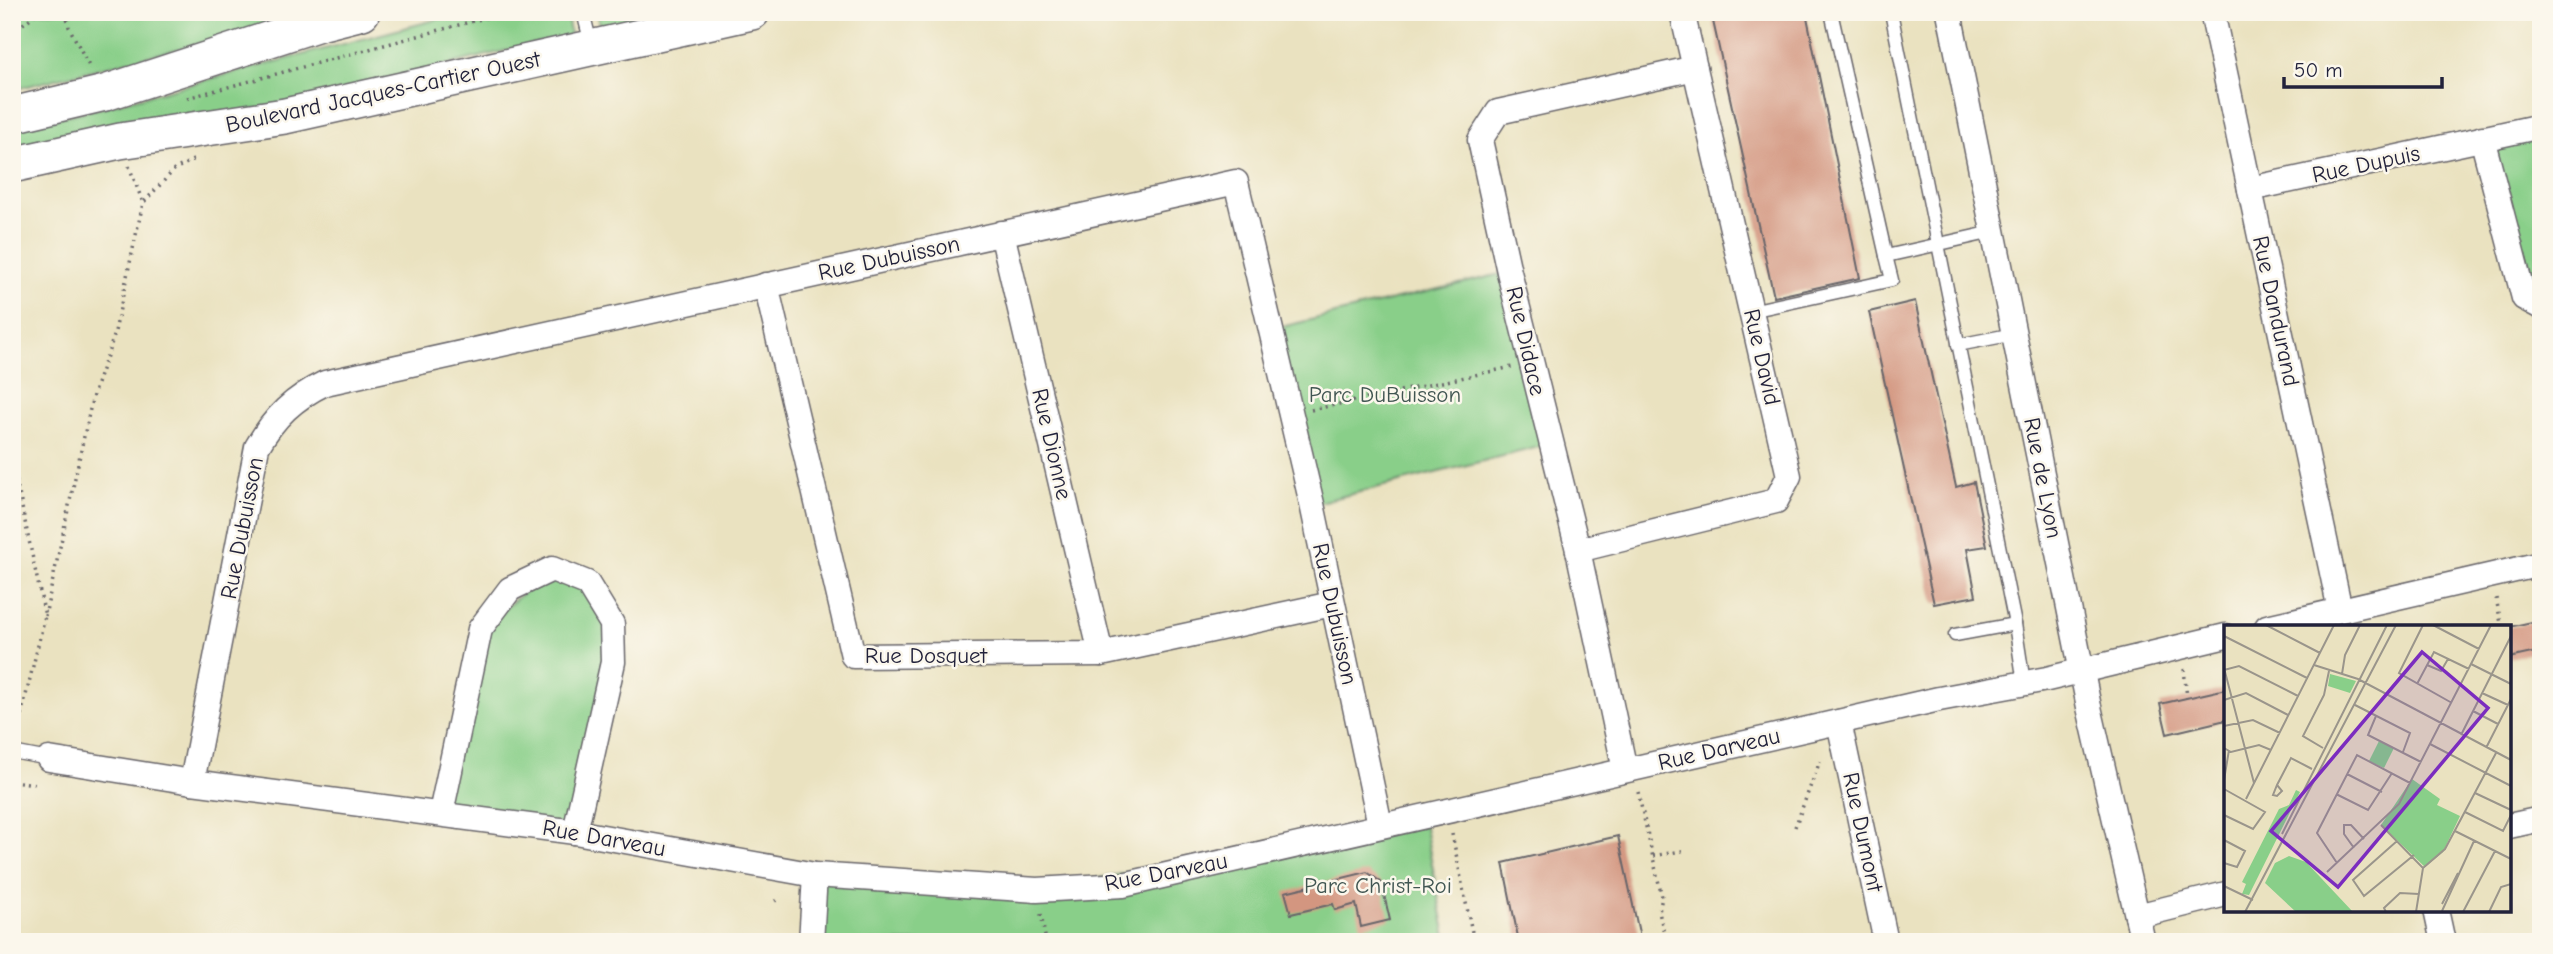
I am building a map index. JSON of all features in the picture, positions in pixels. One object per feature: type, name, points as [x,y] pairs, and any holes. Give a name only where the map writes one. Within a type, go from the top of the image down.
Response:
[{"type":"main road","points":[[12,115],[105,93],[318,23],[362,12]]},
{"type":"main road","name":"Boulevard Jacques-Cartier Ouest","points":[[12,165],[120,141],[285,116],[752,12]]},
{"type":"street","name":"Rue David","points":[[1578,550],[1776,500],[1789,476],[1682,12]]},
{"type":"street","name":"Rue de Lyon","points":[[1949,12],[2082,670],[2143,942]]},
{"type":"street","name":"Rue Dandurand","points":[[2212,12],[2340,610]]},
{"type":"street","name":"Rue Didace","points":[[1625,770],[1578,550],[1480,140],[1498,112],[1695,68]]},
{"type":"street","name":"Rue Dupuis","points":[[2250,189],[2541,126]]},
{"type":"street","points":[[2482,138],[2524,298],[2541,307]]},
{"type":"street","name":"Rue Dubuisson","points":[[192,782],[257,447],[267,429],[287,406],[304,393],[324,383],[1236,182],[1312,504],[1380,825]]},
{"type":"street","name":"Rue Dionne","points":[[1002,233],[1101,654]]},
{"type":"street","name":"Rue Dosquet","points":[[766,285],[853,656],[1101,654],[1332,604]]},
{"type":"street","points":[[2276,625],[2541,564]]},
{"type":"street","points":[[441,813],[480,629],[510,589],[552,569],[587,583],[612,624],[613,662],[575,832]]},
{"type":"street","name":"Rue Darveau","points":[[49,759],[192,782],[575,832],[815,875],[1037,890],[1123,885],[2224,636]]},
{"type":"street","name":"Rue Dumont","points":[[1839,722],[1886,942]]},
{"type":"street","points":[[2511,826],[2541,819]]},
{"type":"street","points":[[811,942],[815,875]]},
{"type":"street","points":[[2137,916],[2224,894]]},
{"type":"street","points":[[2436,912],[2443,942]]},
{"type":"lane","points":[[583,12],[592,48]]},
{"type":"lane","points":[[1751,311],[1892,280],[1831,12]]},
{"type":"lane","points":[[1891,12],[2015,624],[2024,683]]},
{"type":"lane","points":[[1886,256],[1993,232]]},
{"type":"lane","points":[[1958,345],[2014,334]]},
{"type":"lane","points":[[1955,635],[2015,624]]},
{"type":"lane","points":[[12,752],[49,759]]},
{"type":"path","points":[[12,33],[38,12]]},
{"type":"path","name":"Boulevard Jacques-Cartier Ouest","points":[[175,101],[507,12]]},
{"type":"path","points":[[12,752],[46,616],[93,395],[114,336],[143,203]]},
{"type":"path","points":[[1290,414],[1531,362]]},
{"type":"path","points":[[12,460],[46,616]]},
{"type":"path","points":[[2496,598],[2501,623]]},
{"type":"path","points":[[2184,669],[2187,698]]},
{"type":"path","points":[[1795,827],[1820,761]]},
{"type":"path","points":[[12,781],[36,784]]},
{"type":"path","points":[[1639,792],[1662,897],[1659,912],[1666,942]]},
{"type":"path","points":[[1447,811],[1474,942]]},
{"type":"path","points":[[1653,856],[1687,850]]},
{"type":"path","points":[[1041,915],[1046,942]]},
{"type":"green space","points":[[12,12],[326,12],[12,90]]},
{"type":"green space","points":[[465,12],[567,12],[570,35],[295,102],[12,154],[12,128],[96,109]]},
{"type":"green space","points":[[597,12],[677,12],[615,26],[603,26],[598,20]]},
{"type":"green space","points":[[2541,126],[2541,307],[2524,298],[2482,138]]},
{"type":"green space","name":"Parc DuBuisson","points":[[1509,272],[1551,444],[1312,504],[1269,330]]},
{"type":"green space","points":[[552,569],[587,583],[612,624],[575,832],[441,813],[480,629]]},
{"type":"green space","name":"Parc Christ-Roi","points":[[1423,817],[1447,942],[811,942],[815,875],[1037,890]]},
{"type":"building","points":[[1711,12],[1806,12],[1860,278],[1774,297]]},
{"type":"building","points":[[1915,301],[1956,487],[1974,482],[1987,546],[1967,549],[1976,596],[1934,604],[1869,312]]},
{"type":"building","points":[[2541,620],[2541,651],[2511,658],[2511,627]]},
{"type":"building","points":[[2224,689],[2224,720],[2167,734],[2160,704]]},
{"type":"building","points":[[1618,836],[1641,942],[1519,942],[1503,863]]},
{"type":"building","points":[[1367,872],[1381,882],[1390,920],[1361,927],[1356,904],[1335,910],[1333,904],[1291,914],[1285,892]]}]
